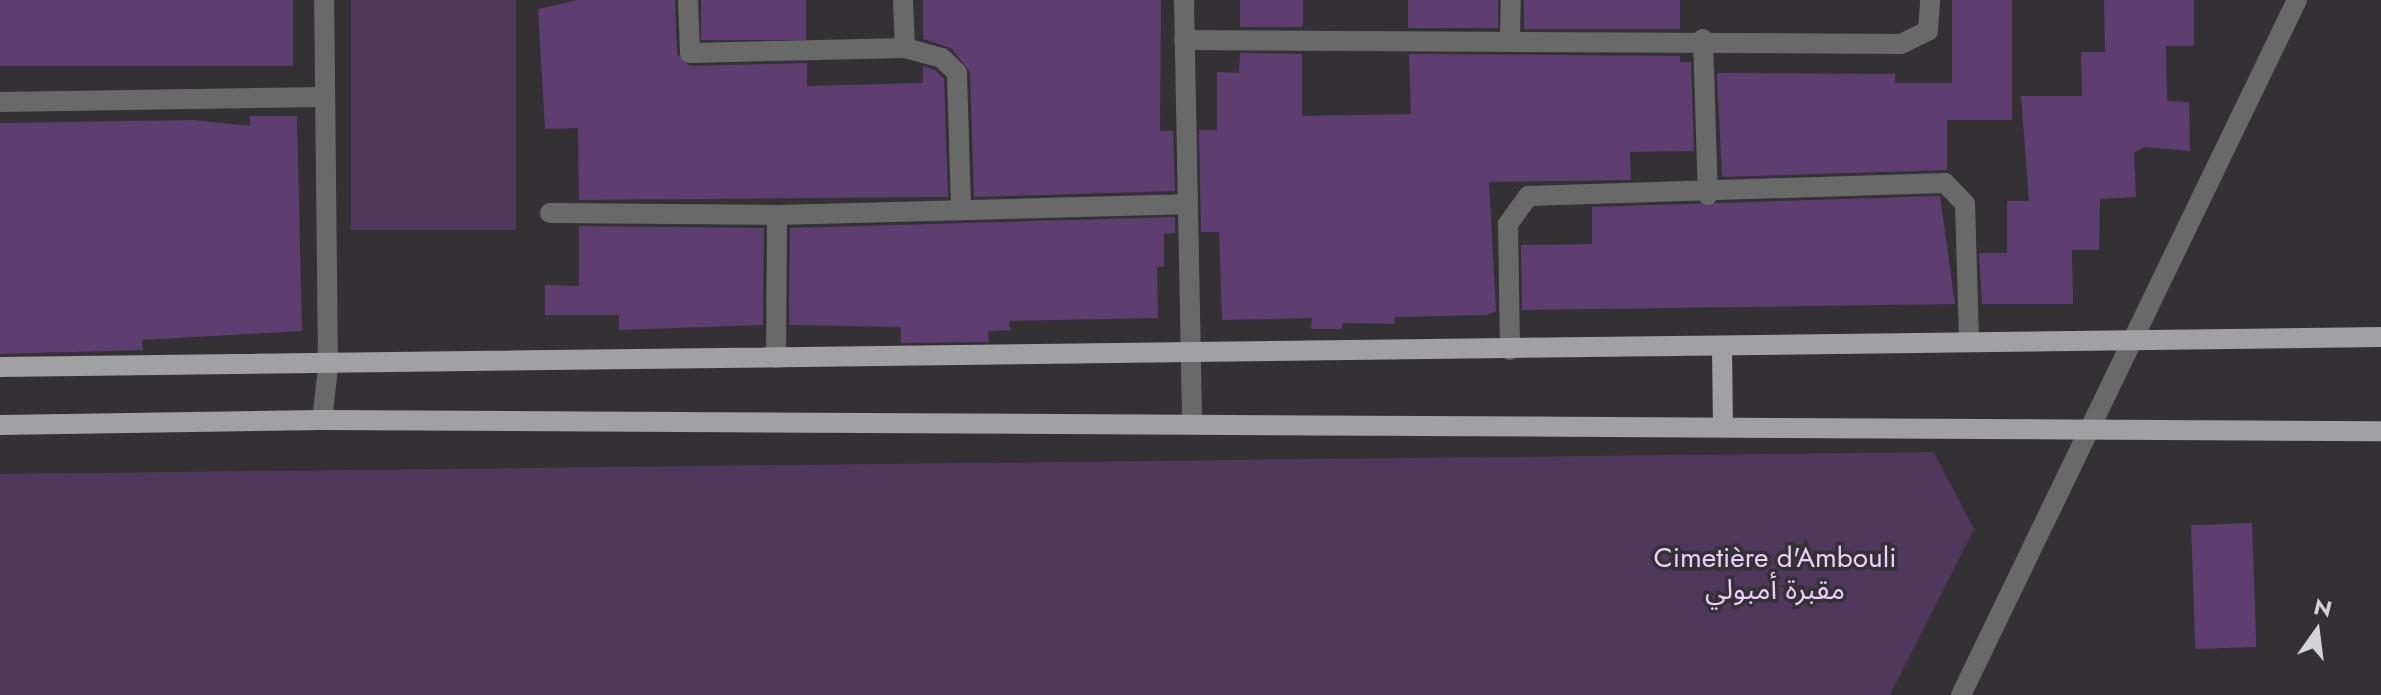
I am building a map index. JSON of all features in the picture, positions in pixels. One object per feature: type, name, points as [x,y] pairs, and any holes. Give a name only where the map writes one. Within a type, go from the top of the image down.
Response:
[{"type":"main road","points":[[0,367],[328,368],[776,358],[2381,337]]},
{"type":"main road","points":[[1722,347],[1723,426]]},
{"type":"main road","points":[[0,425],[322,420],[2381,431]]},
{"type":"street","points":[[322,420],[328,368],[324,0]]},
{"type":"street","points":[[688,0],[690,53],[905,48],[942,58],[957,73],[961,210]]},
{"type":"street","points":[[903,0],[905,48]]},
{"type":"street","points":[[1184,0],[1184,204],[1192,423]]},
{"type":"street","points":[[1510,39],[1511,0]]},
{"type":"street","points":[[1184,40],[1703,39],[1914,42],[1928,31],[1930,0]]},
{"type":"street","points":[[1961,695],[2297,0]]},
{"type":"street","points":[[1703,39],[1708,195]]},
{"type":"street","points":[[0,102],[323,97]]},
{"type":"street","points":[[1510,350],[1513,207],[1528,196],[1708,195],[1945,183],[1957,190],[1965,204],[1969,342]]},
{"type":"street","points":[[550,213],[777,215],[1184,204]]},
{"type":"street","points":[[776,358],[777,215]]},
{"type":"green space","points":[[351,0],[516,0],[516,230],[351,230]]},
{"type":"green space","name":"Cimetière d'Ambouli مقبرة أمبولي","points":[[1934,452],[1974,529],[1890,695],[0,695],[0,474]]},
{"type":"building","points":[[0,0],[293,0],[293,66],[0,66]]},
{"type":"building","points":[[578,0],[675,0],[677,54],[690,66],[807,63],[807,86],[923,83],[923,66],[935,70],[944,79],[948,197],[579,200],[578,128],[545,129],[538,9]]},
{"type":"building","points":[[701,0],[806,0],[806,40],[701,40]]},
{"type":"building","points":[[923,0],[1161,0],[1160,131],[1173,131],[1175,191],[974,197],[970,72],[951,48],[923,39]]},
{"type":"building","points":[[1240,0],[1303,0],[1303,27],[1240,27]]},
{"type":"building","points":[[1408,0],[1498,0],[1498,28],[1408,28]]},
{"type":"building","points":[[1524,0],[1680,0],[1680,29],[1524,29]]},
{"type":"building","points":[[1952,0],[2012,0],[2012,120],[1947,120],[1947,170],[1722,177],[1717,73],[1895,74],[1895,83],[1952,83]]},
{"type":"building","points":[[2104,0],[2194,0],[2194,46],[2166,46],[2167,101],[2189,102],[2190,151],[2145,147],[2134,153],[2136,197],[2100,199],[2099,250],[2072,250],[2073,304],[1982,304],[1979,253],[2007,253],[2007,201],[2029,201],[2021,96],[2082,96],[2081,52],[2105,52]]},
{"type":"building","points":[[1240,53],[1302,54],[1302,116],[1411,114],[1409,54],[1680,56],[1680,62],[1691,62],[1694,151],[1630,152],[1631,180],[1489,182],[1496,311],[1487,315],[1395,317],[1395,324],[1342,323],[1342,329],[1311,329],[1312,318],[1222,320],[1219,232],[1201,232],[1199,130],[1217,130],[1217,72],[1239,73]]},
{"type":"building","points":[[250,116],[297,116],[302,331],[142,340],[143,350],[0,354],[0,123],[193,120],[250,126]]},
{"type":"building","points":[[1940,196],[1955,304],[1522,310],[1521,245],[1592,244],[1592,207]]},
{"type":"building","points":[[1175,217],[1175,233],[1164,234],[1164,267],[1157,267],[1158,318],[1009,321],[1010,330],[988,331],[989,342],[901,343],[901,327],[789,325],[790,228]]},
{"type":"building","points":[[579,226],[764,228],[763,325],[619,330],[619,315],[545,315],[545,285],[579,286]]},
{"type":"building","points":[[2252,523],[2256,647],[2195,649],[2191,525]]}]
